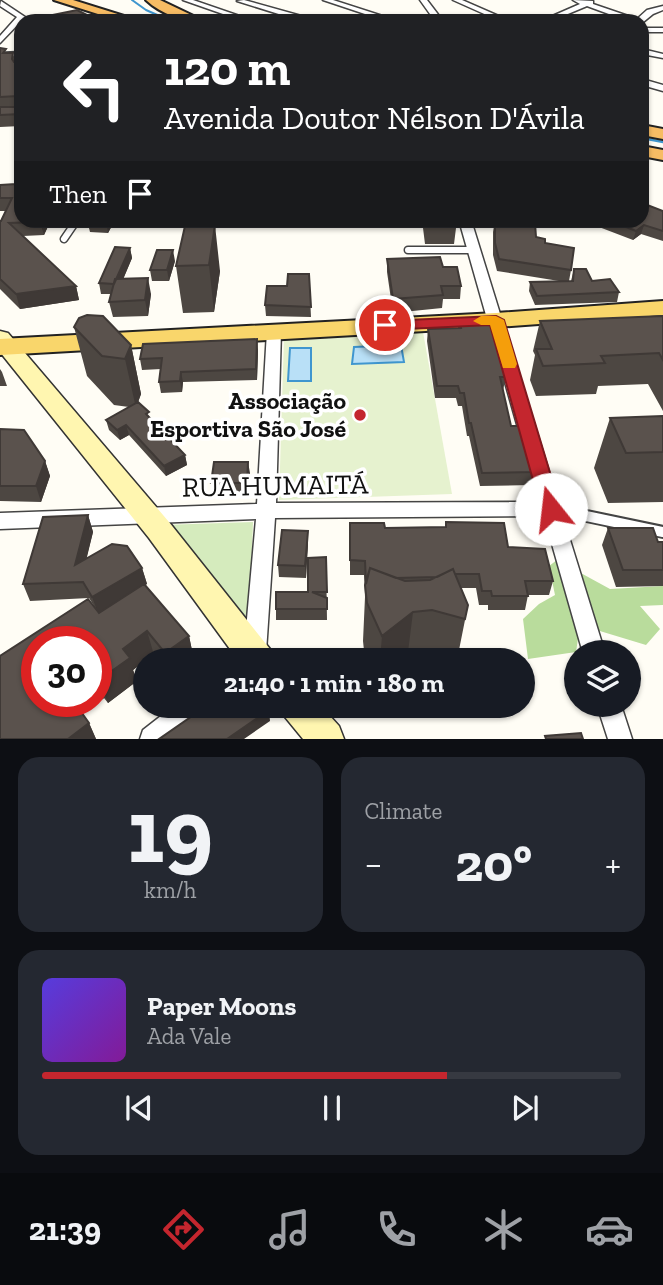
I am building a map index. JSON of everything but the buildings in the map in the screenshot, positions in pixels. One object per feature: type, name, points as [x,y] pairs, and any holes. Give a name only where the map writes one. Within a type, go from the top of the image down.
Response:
[{"type":"highway","points":[[64,1],[96,0]]},
{"type":"highway","points":[[113,0],[120,8],[132,14]]},
{"type":"highway","points":[[152,0],[180,14]]},
{"type":"highway","points":[[185,0],[180,4],[187,14]]},
{"type":"highway","points":[[64,1],[110,14]]},
{"type":"main road","points":[[3,344],[496,320],[584,319],[663,308]]},
{"type":"main road","points":[[3,344],[149,517],[247,648]]},
{"type":"main road","points":[[308,718],[326,739]]},
{"type":"street","points":[[185,0],[227,14]]},
{"type":"street","points":[[207,8],[242,0],[287,14]]},
{"type":"street","points":[[326,0],[371,14]]},
{"type":"street","points":[[423,0],[434,14]]},
{"type":"street","points":[[456,0],[489,14]]},
{"type":"street","points":[[576,0],[615,14]]},
{"type":"street","points":[[562,14],[596,0]]},
{"type":"street","points":[[1,3],[18,14]]},
{"type":"street","points":[[0,41],[14,28]]},
{"type":"street","points":[[467,228],[590,640]]},
{"type":"street","points":[[256,648],[266,511],[274,331]]},
{"type":"street","name":"RUA HUMAITÁ","points":[[0,521],[266,511],[551,509]]},
{"type":"street","points":[[614,717],[620,739]]},
{"type":"street","points":[[152,739],[178,718]]},
{"type":"lane","points":[[64,239],[72,228]]},
{"type":"lane","points":[[408,250],[474,250]]},
{"type":"lane","points":[[551,509],[663,532]]},
{"type":"green space","name":"Associação Esportiva São José","points":[[423,332],[452,494],[279,500],[284,337]]},
{"type":"green space","points":[[253,522],[249,628],[162,525]]},
{"type":"green space","points":[[557,560],[610,589],[663,586],[663,605],[640,606],[660,629],[646,645],[641,643],[641,640],[630,640],[580,625],[578,640],[564,640],[564,654],[535,658],[535,648],[527,648],[523,619],[539,604],[555,595],[549,566]]},
{"type":"water","points":[[401,345],[404,362],[352,364],[354,347]]},
{"type":"water","points":[[290,348],[311,348],[311,381],[288,381]]},
{"type":"waterway","points":[[132,0],[155,14]]},
{"type":"waterway","points":[[649,139],[663,142]]},
{"type":"slow traffic","points":[[481,321],[496,320],[509,364]]},
{"type":"place","name":"Associação Esportiva São José","points":[[360,415]]},
{"type":"route","points":[[385,325],[496,320],[551,509]]}]
